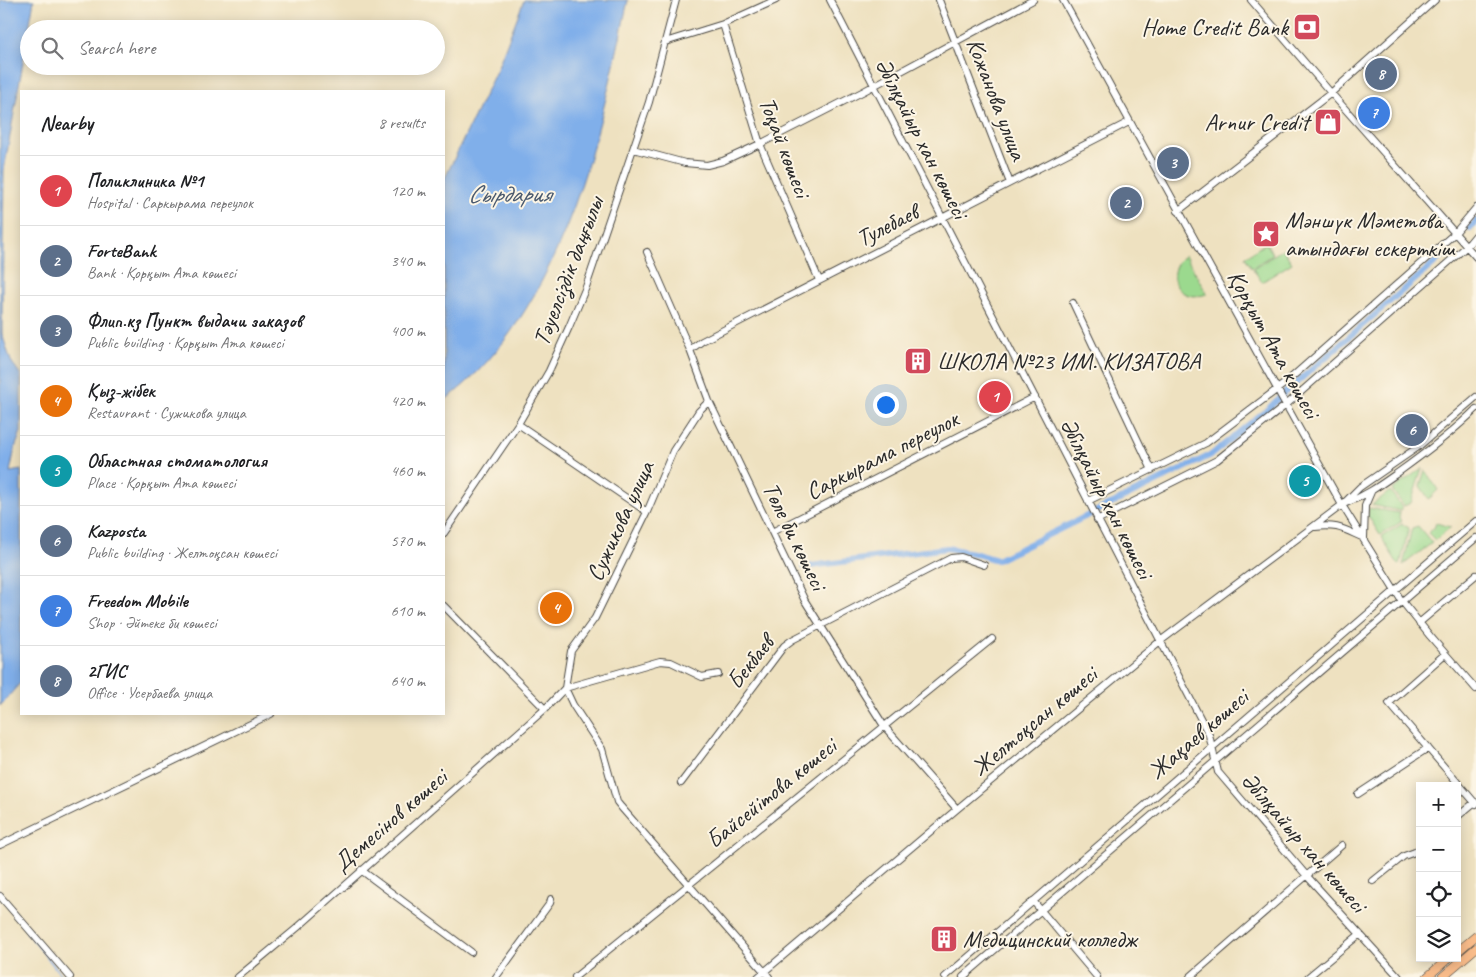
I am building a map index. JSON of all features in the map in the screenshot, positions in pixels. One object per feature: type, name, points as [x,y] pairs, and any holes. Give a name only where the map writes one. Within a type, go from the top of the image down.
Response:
[{"type":"main road","points":[[1461,949],[1476,936]]},
{"type":"main road","points":[[1442,977],[1476,948]]},
{"type":"main road","points":[[1427,977],[1444,962]]},
{"type":"street","name":"Тәуелсіздік даңғылы","points":[[445,532],[518,424],[549,370],[586,287],[649,102],[676,0]]},
{"type":"street","points":[[665,42],[723,24],[776,0]]},
{"type":"street","name":"Әбілқайыр хан көшесі","points":[[830,0],[1209,736],[1218,772],[1306,875],[1399,977]]},
{"type":"street","name":"Кожанова улица","points":[[939,0],[1010,183]]},
{"type":"street","points":[[633,149],[685,163],[707,165],[723,160],[760,144],[1033,0]]},
{"type":"street","name":"Қорқыт Ата көшесі","points":[[1063,0],[1342,505],[1401,600],[1419,624],[1476,689]]},
{"type":"street","points":[[1251,0],[1476,257]]},
{"type":"street","points":[[1178,211],[1331,93],[1435,0]]},
{"type":"street","name":"Тоқай көшесі","points":[[723,24],[760,144],[819,280]]},
{"type":"street","name":"Тулебаев","points":[[690,350],[702,341],[819,280],[1129,122]]},
{"type":"street","points":[[1088,501],[1206,443],[1277,389],[1455,234],[1476,208]]},
{"type":"street","points":[[1098,520],[1218,460],[1286,405],[1467,246],[1476,235]]},
{"type":"street","name":"Төле би көшесі","points":[[647,252],[690,350],[709,401],[805,601],[884,726],[957,809]]},
{"type":"street","points":[[1074,303],[1152,470]]},
{"type":"street","name":"Саркырама переулок","points":[[772,532],[1035,397]]},
{"type":"street","name":"Желтоқсан көшесі","points":[[758,977],[767,974],[957,809],[1159,642],[1342,505],[1360,487],[1418,447],[1476,397]]},
{"type":"street","name":"Сужикова улица","points":[[565,688],[571,651],[595,618],[647,512],[673,452],[699,411],[709,401]]},
{"type":"street","name":"Желтоқсан көшесі","points":[[1342,505],[1371,492],[1452,432],[1476,409]]},
{"type":"street","points":[[518,424],[647,512]]},
{"type":"street","points":[[1313,527],[1338,526],[1364,538],[1365,506],[1371,492]]},
{"type":"street","name":"Жақаев көшесі","points":[[945,977],[1476,521]]},
{"type":"street","name":"Жақаев көшесі","points":[[963,977],[1401,600],[1476,538]]},
{"type":"street","name":"Бекбаев","points":[[681,783],[784,646],[792,640],[951,558],[961,557],[984,565]]},
{"type":"street","points":[[1419,624],[1476,574]]},
{"type":"street","points":[[445,607],[545,709]]},
{"type":"street","name":"Байсейітова көшесі","points":[[575,977],[992,639]]},
{"type":"street","points":[[1445,654],[1389,703],[1476,803],[1461,814]]},
{"type":"street","points":[[718,674],[702,677],[671,662],[660,661],[565,688],[573,705],[602,749],[617,802],[767,974]]},
{"type":"street","name":"Демесінов көшесі","points":[[238,977],[297,928],[545,709],[565,688]]},
{"type":"street","points":[[0,845],[269,715]]},
{"type":"street","points":[[1358,794],[1428,748]]},
{"type":"street","points":[[1190,977],[1342,845]]},
{"type":"street","points":[[1373,882],[1404,856],[1416,851]]},
{"type":"street","points":[[361,870],[471,952]]},
{"type":"street","points":[[0,896],[70,977]]},
{"type":"street","points":[[496,977],[550,904],[551,899]]},
{"type":"street","points":[[1033,901],[1097,977]]},
{"type":"street","points":[[1308,977],[1360,934]]},
{"type":"green space","points":[[1266,243],[1273,254],[1252,268],[1245,257]]},
{"type":"green space","points":[[1283,249],[1292,263],[1262,282],[1253,269]]},
{"type":"green space","points":[[1185,255],[1207,294],[1188,295],[1176,285],[1174,271]]},
{"type":"green space","points":[[1422,468],[1411,503],[1404,506],[1392,490]]},
{"type":"green space","points":[[1425,470],[1438,490],[1429,499],[1420,486]]},
{"type":"green space","points":[[1390,491],[1402,507],[1400,511],[1372,505]]},
{"type":"green space","points":[[1369,508],[1400,513],[1401,522],[1380,535],[1368,516]]},
{"type":"green space","points":[[1436,523],[1451,527],[1435,540],[1428,533],[1434,528]]},
{"type":"green space","points":[[1402,524],[1409,528],[1400,565],[1381,537]]},
{"type":"green space","points":[[1418,526],[1432,543],[1403,565],[1412,528]]},
{"type":"water","points":[[0,0],[34,0],[30,20],[20,20],[21,75],[4,170],[2,334],[11,361],[20,374],[20,435],[10,472],[20,470],[20,683],[0,706]]},
{"type":"water","name":"Сырдария","points":[[524,0],[628,0],[604,108],[588,164],[569,219],[546,272],[518,321],[485,364],[445,400],[445,178],[497,69]]},
{"type":"waterway","points":[[1470,228],[1476,221]]},
{"type":"waterway","points":[[804,567],[947,548],[997,560],[1211,455],[1269,408],[1447,252]]},
{"type":"waterway","points":[[27,932],[63,977]]},
{"type":"place","name":"Home Credit Bank","points":[[1307,27]]},
{"type":"place","name":"2ГИС","points":[[1381,74]]},
{"type":"place","name":"Freedom Mobile","points":[[1374,113]]},
{"type":"place","name":"Arnur Credit","points":[[1328,122]]},
{"type":"place","name":"Флип.кз Пункт выдачи заказов","points":[[1173,163]]},
{"type":"place","name":"ForteBank","points":[[1126,203]]},
{"type":"place","name":"Мәншүк Мәметова атындағы ескерткіш","points":[[1266,234]]},
{"type":"place","name":"ШКОЛА №23 ИМ. КИЗАТОВА","points":[[918,361]]},
{"type":"place","name":"Поликлиника №1","points":[[995,397]]},
{"type":"place","name":"Kazposta","points":[[1412,430]]},
{"type":"place","name":"Областная стоматология","points":[[1305,481]]},
{"type":"place","name":"Қыз-жібек","points":[[556,608]]},
{"type":"place","name":"Медицинский колледж","points":[[944,939]]}]
